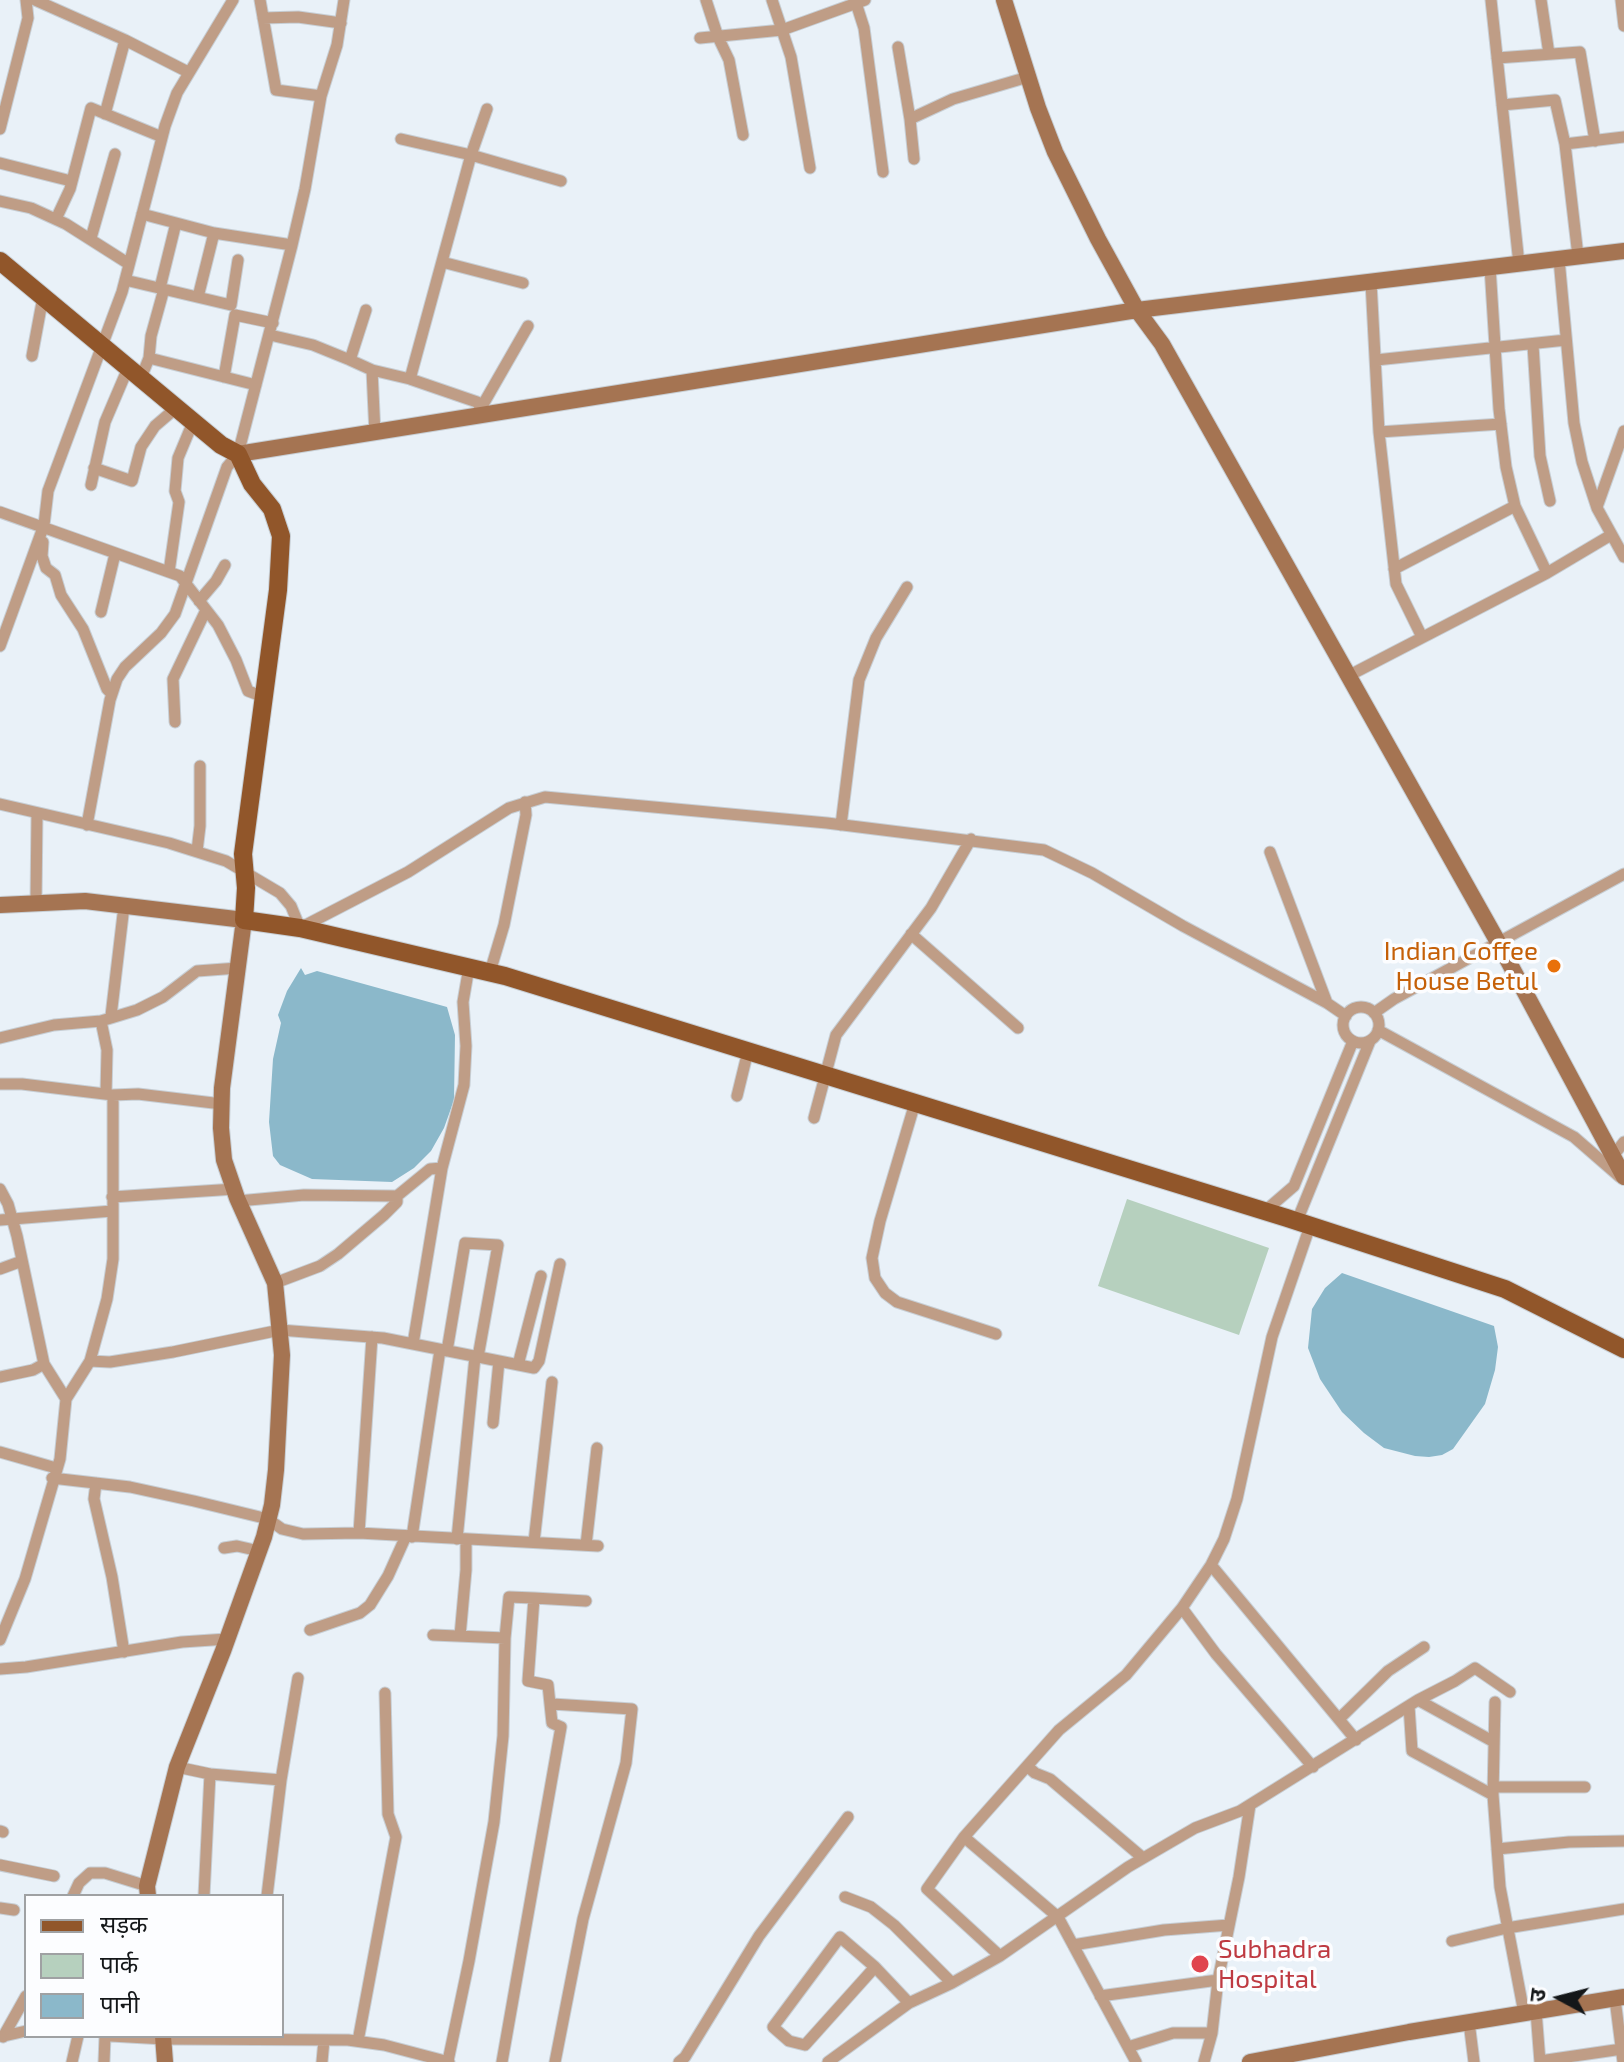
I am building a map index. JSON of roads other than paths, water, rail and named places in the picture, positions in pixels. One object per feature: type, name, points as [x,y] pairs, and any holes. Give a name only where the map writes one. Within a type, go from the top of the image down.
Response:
[{"type":"main road","points":[[1004,0],[1055,152],[1137,310],[1162,344],[1498,942],[1624,1179]]},
{"type":"main road","points":[[0,261],[221,445],[238,454],[248,454],[375,434],[483,412],[1137,310],[1624,251]]},
{"type":"main road","points":[[147,1891],[177,1767],[227,1639],[268,1519],[275,1481],[280,1413],[282,1355],[275,1283],[224,1160],[222,1104],[244,920],[243,854],[278,590],[281,536],[272,509],[252,484],[238,454]]},
{"type":"main road","points":[[0,905],[85,901],[244,920],[300,928],[490,972],[1265,1211],[1505,1289],[1624,1349]]},
{"type":"main road","points":[[1250,2062],[1619,1998]]},
{"type":"main road","points":[[164,2038],[165,2062]]},
{"type":"street","points":[[0,129],[28,18],[26,0]]},
{"type":"street","points":[[35,0],[188,72]]},
{"type":"street","points":[[112,694],[107,689],[83,629],[61,595],[55,575],[46,568],[42,556],[48,491],[125,280],[162,137],[177,93],[233,0]]},
{"type":"street","points":[[260,0],[276,90],[321,96]]},
{"type":"street","points":[[87,825],[112,694],[125,667],[161,633],[175,614],[227,467],[238,454],[292,245],[321,96],[337,45],[344,0]]},
{"type":"street","points":[[706,0],[729,60],[743,135]]},
{"type":"street","points":[[772,0],[791,57],[810,168]]},
{"type":"street","points":[[1491,0],[1519,264]]},
{"type":"street","points":[[1541,0],[1549,54]]},
{"type":"street","points":[[1621,0],[1624,26]]},
{"type":"street","points":[[700,38],[782,30],[860,2],[883,172]]},
{"type":"street","points":[[263,18],[298,17],[341,23]]},
{"type":"street","points":[[105,114],[125,40]]},
{"type":"street","points":[[898,47],[914,159]]},
{"type":"street","points":[[1497,58],[1580,52],[1595,141]]},
{"type":"street","points":[[910,119],[953,99],[1028,77]]},
{"type":"street","points":[[1502,105],[1555,100],[1565,144],[1578,256]]},
{"type":"street","points":[[56,219],[71,181],[91,108],[162,137]]},
{"type":"street","points":[[410,379],[471,155],[487,109]]},
{"type":"street","points":[[1565,144],[1624,137]]},
{"type":"street","points":[[401,139],[561,181]]},
{"type":"street","points":[[91,238],[115,154]]},
{"type":"street","points":[[0,163],[71,181]]},
{"type":"street","points":[[0,201],[31,208],[56,219],[129,264]]},
{"type":"street","points":[[142,214],[214,233],[292,245]]},
{"type":"street","points":[[91,485],[109,410],[134,373],[149,358],[176,223]]},
{"type":"street","points":[[198,297],[214,233]]},
{"type":"street","points":[[1559,259],[1574,423],[1582,462],[1597,508],[1624,557]]},
{"type":"street","points":[[125,280],[231,305],[238,260]]},
{"type":"street","points":[[442,262],[523,283]]},
{"type":"street","points":[[1490,267],[1501,424],[1515,506],[1547,573]]},
{"type":"street","points":[[1371,282],[1379,432],[1396,584],[1422,637]]},
{"type":"street","points":[[32,356],[43,297]]},
{"type":"street","points":[[350,360],[366,310]]},
{"type":"street","points":[[224,377],[235,315],[372,370],[410,379],[477,402],[483,412]]},
{"type":"street","points":[[483,412],[528,326]]},
{"type":"street","points":[[1376,360],[1495,350],[1566,340]]},
{"type":"street","points":[[1533,345],[1540,456],[1550,501]]},
{"type":"street","points":[[149,358],[256,385]]},
{"type":"street","points":[[372,370],[375,434]]},
{"type":"street","points":[[94,468],[132,481],[141,447],[155,426],[176,408]]},
{"type":"street","points":[[169,572],[179,502],[175,491],[178,458],[193,422]]},
{"type":"street","points":[[1379,432],[1501,424]]},
{"type":"street","points":[[1597,508],[1624,431]]},
{"type":"street","points":[[1394,569],[1515,506]]},
{"type":"street","points":[[0,512],[44,525],[180,576],[218,625],[248,691],[264,697]]},
{"type":"street","points":[[0,646],[44,525]]},
{"type":"street","points":[[1348,676],[1547,573],[1611,535]]},
{"type":"street","points":[[101,612],[115,554]]},
{"type":"street","points":[[175,722],[173,679],[203,606],[225,565]]},
{"type":"street","points":[[841,825],[859,680],[876,638],[907,587]]},
{"type":"street","points":[[197,851],[200,766]]},
{"type":"street","points":[[0,804],[197,851],[226,861],[280,893],[291,906],[300,928],[408,872],[509,808],[545,797],[841,825],[1044,850],[1346,1016]]},
{"type":"street","points":[[490,972],[507,912],[526,815],[525,802]]},
{"type":"street","points":[[36,902],[37,813]]},
{"type":"street","points":[[814,1118],[836,1035],[931,908],[971,839]]},
{"type":"street","points":[[1270,852],[1327,1003]]},
{"type":"street","points":[[1374,1013],[1624,874]]},
{"type":"street","points":[[0,1640],[25,1579],[60,1459],[66,1399],[90,1361],[107,1299],[113,1259],[115,1111],[109,1094],[106,1018],[124,906]]},
{"type":"street","points":[[911,934],[1018,1028]]},
{"type":"street","points":[[413,1344],[442,1168],[464,1085],[466,1046],[463,1002],[469,967]]},
{"type":"street","points":[[0,1038],[54,1025],[106,1018],[152,1004],[197,971],[238,968]]},
{"type":"street","points":[[1000,1956],[927,1889],[964,1837],[1059,1730],[1126,1675],[1182,1608],[1211,1565],[1224,1539],[1237,1499],[1272,1337],[1304,1224],[1370,1041],[1378,1030],[1379,1021],[1374,1013],[1365,1007],[1354,1009],[1346,1016],[1343,1026],[1347,1037],[1353,1041],[1370,1041]]},
{"type":"street","points":[[1378,1030],[1574,1137],[1624,1179]]},
{"type":"street","points":[[1265,1211],[1294,1186],[1353,1041]]},
{"type":"street","points":[[737,1096],[748,1051]]},
{"type":"street","points":[[0,1084],[138,1094],[222,1104]]},
{"type":"street","points":[[915,1103],[880,1221],[872,1258],[875,1278],[885,1293],[897,1302],[996,1334]]},
{"type":"street","points":[[1613,1156],[1624,1142]]},
{"type":"street","points":[[112,1197],[397,1196],[430,1169],[442,1168]]},
{"type":"street","points":[[0,1189],[6,1220],[22,1261],[44,1364],[66,1399]]},
{"type":"street","points":[[275,1283],[320,1266],[338,1254],[384,1215],[397,1202],[397,1196]]},
{"type":"street","points":[[6,1220],[112,1211]]},
{"type":"street","points":[[310,1630],[360,1613],[370,1605],[409,1536],[465,1243],[498,1245],[476,1357],[461,1539],[466,1570],[460,1636]]},
{"type":"street","points":[[0,1269],[22,1261]]},
{"type":"street","points":[[90,1361],[110,1362],[173,1352],[280,1330],[372,1337],[534,1368],[539,1361],[560,1264]]},
{"type":"street","points":[[518,1365],[541,1276]]},
{"type":"street","points":[[359,1533],[372,1337]]},
{"type":"street","points":[[493,1423],[499,1361]]},
{"type":"street","points":[[0,1377],[33,1370],[44,1364]]},
{"type":"street","points":[[534,1542],[552,1382]]},
{"type":"street","points":[[0,1452],[54,1473],[268,1519],[282,1529],[303,1534],[359,1533],[592,1546],[597,1448]]},
{"type":"street","points":[[96,1483],[94,1499],[112,1577],[124,1652]]},
{"type":"street","points":[[224,1548],[237,1546],[259,1551]]},
{"type":"street","points":[[1211,1565],[1356,1740]]},
{"type":"street","points":[[275,2038],[358,2041],[408,2050],[448,2062],[494,1822],[503,1736],[509,1597],[586,1601]]},
{"type":"street","points":[[502,2062],[561,1727],[552,1723],[548,1685],[528,1681],[534,1598]]},
{"type":"street","points":[[1182,1608],[1216,1654],[1313,1767]]},
{"type":"street","points":[[433,1635],[505,1638]]},
{"type":"street","points":[[0,1669],[182,1642],[227,1639]]},
{"type":"street","points":[[1339,1719],[1388,1671],[1424,1647]]},
{"type":"street","points":[[828,2062],[909,2003],[1000,1956],[1143,1858],[1195,1828],[1250,1805],[1475,1668],[1510,1692]]},
{"type":"street","points":[[267,1894],[281,1780],[298,1678]]},
{"type":"street","points":[[358,2041],[396,1837],[388,1814],[385,1693]]},
{"type":"street","points":[[1495,1702],[1493,1791],[1500,1887],[1540,2062],[1622,2056],[1619,1998]]},
{"type":"street","points":[[1413,1703],[1494,1742]]},
{"type":"street","points":[[1413,1703],[1412,1751],[1493,1791],[1585,1787]]},
{"type":"street","points":[[552,1704],[632,1709],[626,1763],[583,1919],[555,2062]]},
{"type":"street","points":[[1027,1766],[1050,1779],[1143,1858]]},
{"type":"street","points":[[177,1767],[210,1774],[281,1780]]},
{"type":"street","points":[[204,1894],[210,1774]]},
{"type":"street","points":[[1204,2062],[1212,2033],[1218,1980],[1250,1805]]},
{"type":"street","points":[[686,2060],[759,1936],[848,1817]]},
{"type":"street","points":[[964,1837],[1058,1917],[1136,2062]]},
{"type":"street","points":[[1497,1849],[1569,1842],[1624,1841]]},
{"type":"street","points":[[0,1865],[54,1876]]},
{"type":"street","points":[[74,1894],[79,1883],[90,1873],[105,1873],[147,1891]]},
{"type":"street","points":[[845,1897],[871,1907],[894,1925],[952,1983]]},
{"type":"street","points":[[0,1908],[14,1910]]},
{"type":"street","points":[[1452,1941],[1507,1928],[1624,1909]]},
{"type":"street","points":[[1073,1945],[1164,1930],[1229,1925]]},
{"type":"street","points":[[875,1967],[805,2045],[789,2041],[773,2027],[840,1937],[875,1967],[909,2003]]},
{"type":"street","points":[[1100,1996],[1218,1980]]},
{"type":"street","points":[[1,2037],[24,1999]]},
{"type":"street","points":[[1469,2022],[1474,2062]]},
{"type":"street","points":[[1,2037],[24,2031]]},
{"type":"street","points":[[1128,2047],[1173,2033],[1212,2033]]},
{"type":"street","points":[[72,2062],[78,2038]]},
{"type":"street","points":[[104,2062],[105,2038]]},
{"type":"street","points":[[322,2062],[324,2040]]},
{"type":"water","points":[[301,968],[305,975],[317,971],[447,1007],[455,1035],[454,1100],[431,1151],[414,1168],[392,1182],[312,1179],[280,1165],[273,1156],[269,1122],[273,1059],[281,1023],[278,1015],[287,991]]},
{"type":"water","points":[[1342,1273],[1494,1326],[1498,1347],[1485,1404],[1453,1449],[1429,1457],[1384,1448],[1342,1412],[1320,1379],[1308,1348],[1312,1309],[1325,1288]]},
{"type":"place","name":"Indian Coffee House Betul","points":[[1554,966]]},
{"type":"place","name":"Subhadra Hospital","points":[[1200,1964]]}]
